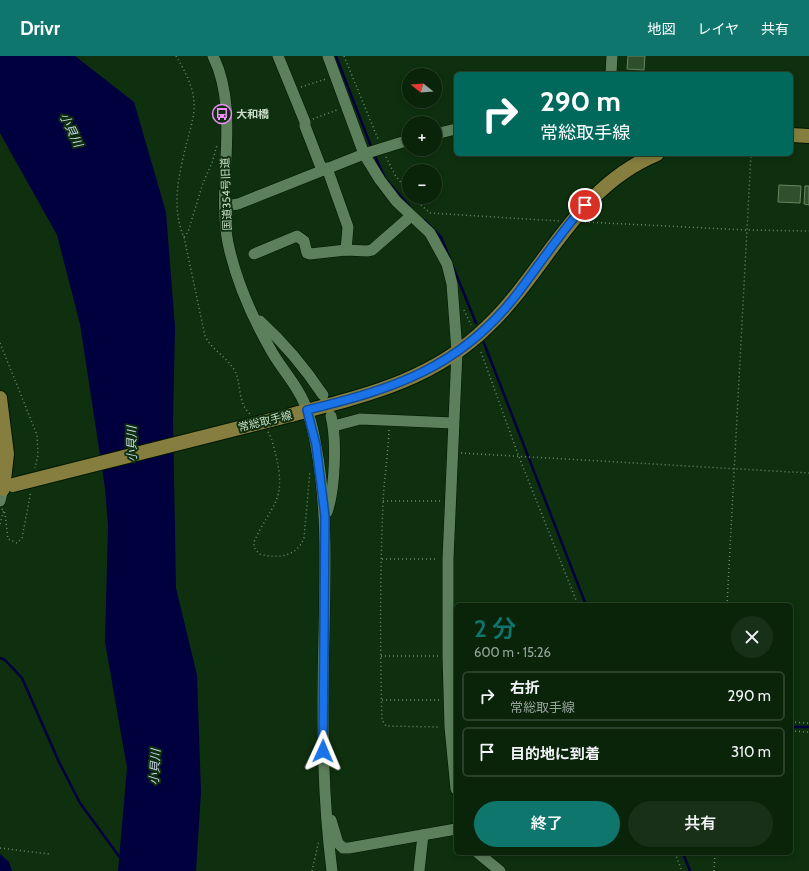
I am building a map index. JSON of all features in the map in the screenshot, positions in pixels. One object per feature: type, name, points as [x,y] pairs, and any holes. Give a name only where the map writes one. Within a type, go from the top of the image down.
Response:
[{"type":"main road","points":[[793,135],[809,136]]},
{"type":"main road","name":"常総取手線","points":[[4,495],[391,387],[425,371],[457,352],[487,328],[502,312],[571,222],[602,190],[651,156]]},
{"type":"main road","points":[[0,398],[7,454],[4,495]]},
{"type":"street","name":"国道354号旧道","points":[[213,56],[223,83],[226,103],[224,206],[232,259],[240,285],[272,352],[298,391],[307,410],[316,445],[325,516]]},
{"type":"street","points":[[278,56],[305,122],[305,126],[325,169],[348,227],[346,250]]},
{"type":"street","points":[[328,56],[348,106],[373,151],[380,180],[410,216],[430,233],[447,264],[452,284],[457,352],[448,559],[448,656],[450,727],[454,768]]},
{"type":"street","points":[[611,72],[612,56]]},
{"type":"street","points":[[442,132],[454,129]]},
{"type":"street","points":[[224,206],[238,204],[325,169],[402,142]]},
{"type":"street","points":[[254,254],[298,236],[304,241],[308,253],[310,254],[346,250],[367,252],[372,250],[410,216]]},
{"type":"street","points":[[256,318],[270,331],[310,375],[323,395]]},
{"type":"street","points":[[332,871],[323,751],[325,516],[332,492],[332,421],[360,419],[453,423]]},
{"type":"street","points":[[327,815],[331,818],[338,843],[343,848],[454,829]]},
{"type":"street","points":[[419,871],[424,835]]},
{"type":"street","points":[[480,855],[500,871]]},
{"type":"path","points":[[176,56],[184,69],[194,100],[194,114],[182,164],[177,200],[179,226],[184,237],[205,336],[208,343],[225,359],[235,372],[239,386],[240,402],[244,409],[254,419]]},
{"type":"path","points":[[344,56],[373,151],[402,184]]},
{"type":"path","points":[[292,90],[336,76]]},
{"type":"path","points":[[305,122],[348,106]]},
{"type":"path","points":[[727,603],[751,156]]},
{"type":"path","points":[[184,237],[188,232],[203,182],[212,163]]},
{"type":"path","points":[[420,204],[430,213],[571,222],[746,230],[809,231]]},
{"type":"path","points":[[0,343],[37,435],[38,455],[35,470]]},
{"type":"path","points":[[481,352],[519,457],[577,603]]},
{"type":"path","points":[[389,420],[388,460],[383,501],[381,656],[382,720],[386,726],[450,727]]},
{"type":"path","points":[[264,429],[270,434],[281,479],[277,501],[254,542],[254,547],[259,554],[280,557],[294,553],[301,546],[304,538],[310,468]]},
{"type":"path","points":[[452,453],[809,473]]},
{"type":"path","points":[[4,495],[8,539],[16,543],[22,538],[32,485]]},
{"type":"path","points":[[0,524],[4,495]]},
{"type":"path","points":[[383,501],[450,501]]},
{"type":"path","points":[[382,559],[448,559]]},
{"type":"path","points":[[381,656],[448,656]]},
{"type":"path","points":[[382,700],[449,700]]},
{"type":"path","points":[[793,722],[809,723]]},
{"type":"path","points":[[793,731],[809,732]]},
{"type":"path","points":[[312,871],[320,833]]},
{"type":"path","points":[[0,848],[50,854]]},
{"type":"path","points":[[676,855],[682,871]]},
{"type":"path","points":[[714,871],[715,855]]},
{"type":"water","name":"小貝川","points":[[0,56],[75,56],[134,102],[166,212],[175,327],[173,420],[176,588],[197,675],[201,792],[196,871],[118,871],[127,768],[105,642],[108,526],[105,488],[80,324],[57,235],[0,133]]},
{"type":"water","points":[[0,854],[9,862],[12,871],[0,871]]},
{"type":"building","points":[[628,56],[645,56],[644,70],[627,69]]},
{"type":"building","points":[[779,185],[801,186],[800,203],[778,202]]},
{"type":"building","points":[[805,186],[809,186],[809,205],[804,204]]},
{"type":"waterway","points":[[336,56],[372,149]]},
{"type":"waterway","points":[[374,154],[385,178],[410,207]]},
{"type":"waterway","points":[[424,220],[441,237],[476,323]]},
{"type":"waterway","points":[[484,343],[585,603]]},
{"type":"waterway","points":[[0,658],[5,660],[22,678],[59,762],[80,803],[121,859]]},
{"type":"waterway","points":[[793,727],[809,727]]},
{"type":"waterway","points":[[684,855],[690,871]]},
{"type":"place","name":"大和橋","points":[[222,114]]},
{"type":"route","points":[[323,751],[326,540],[325,516],[322,481],[316,445],[307,410],[371,394],[391,387],[442,362],[457,352],[487,328],[502,312],[517,294],[556,240],[585,205]]}]
